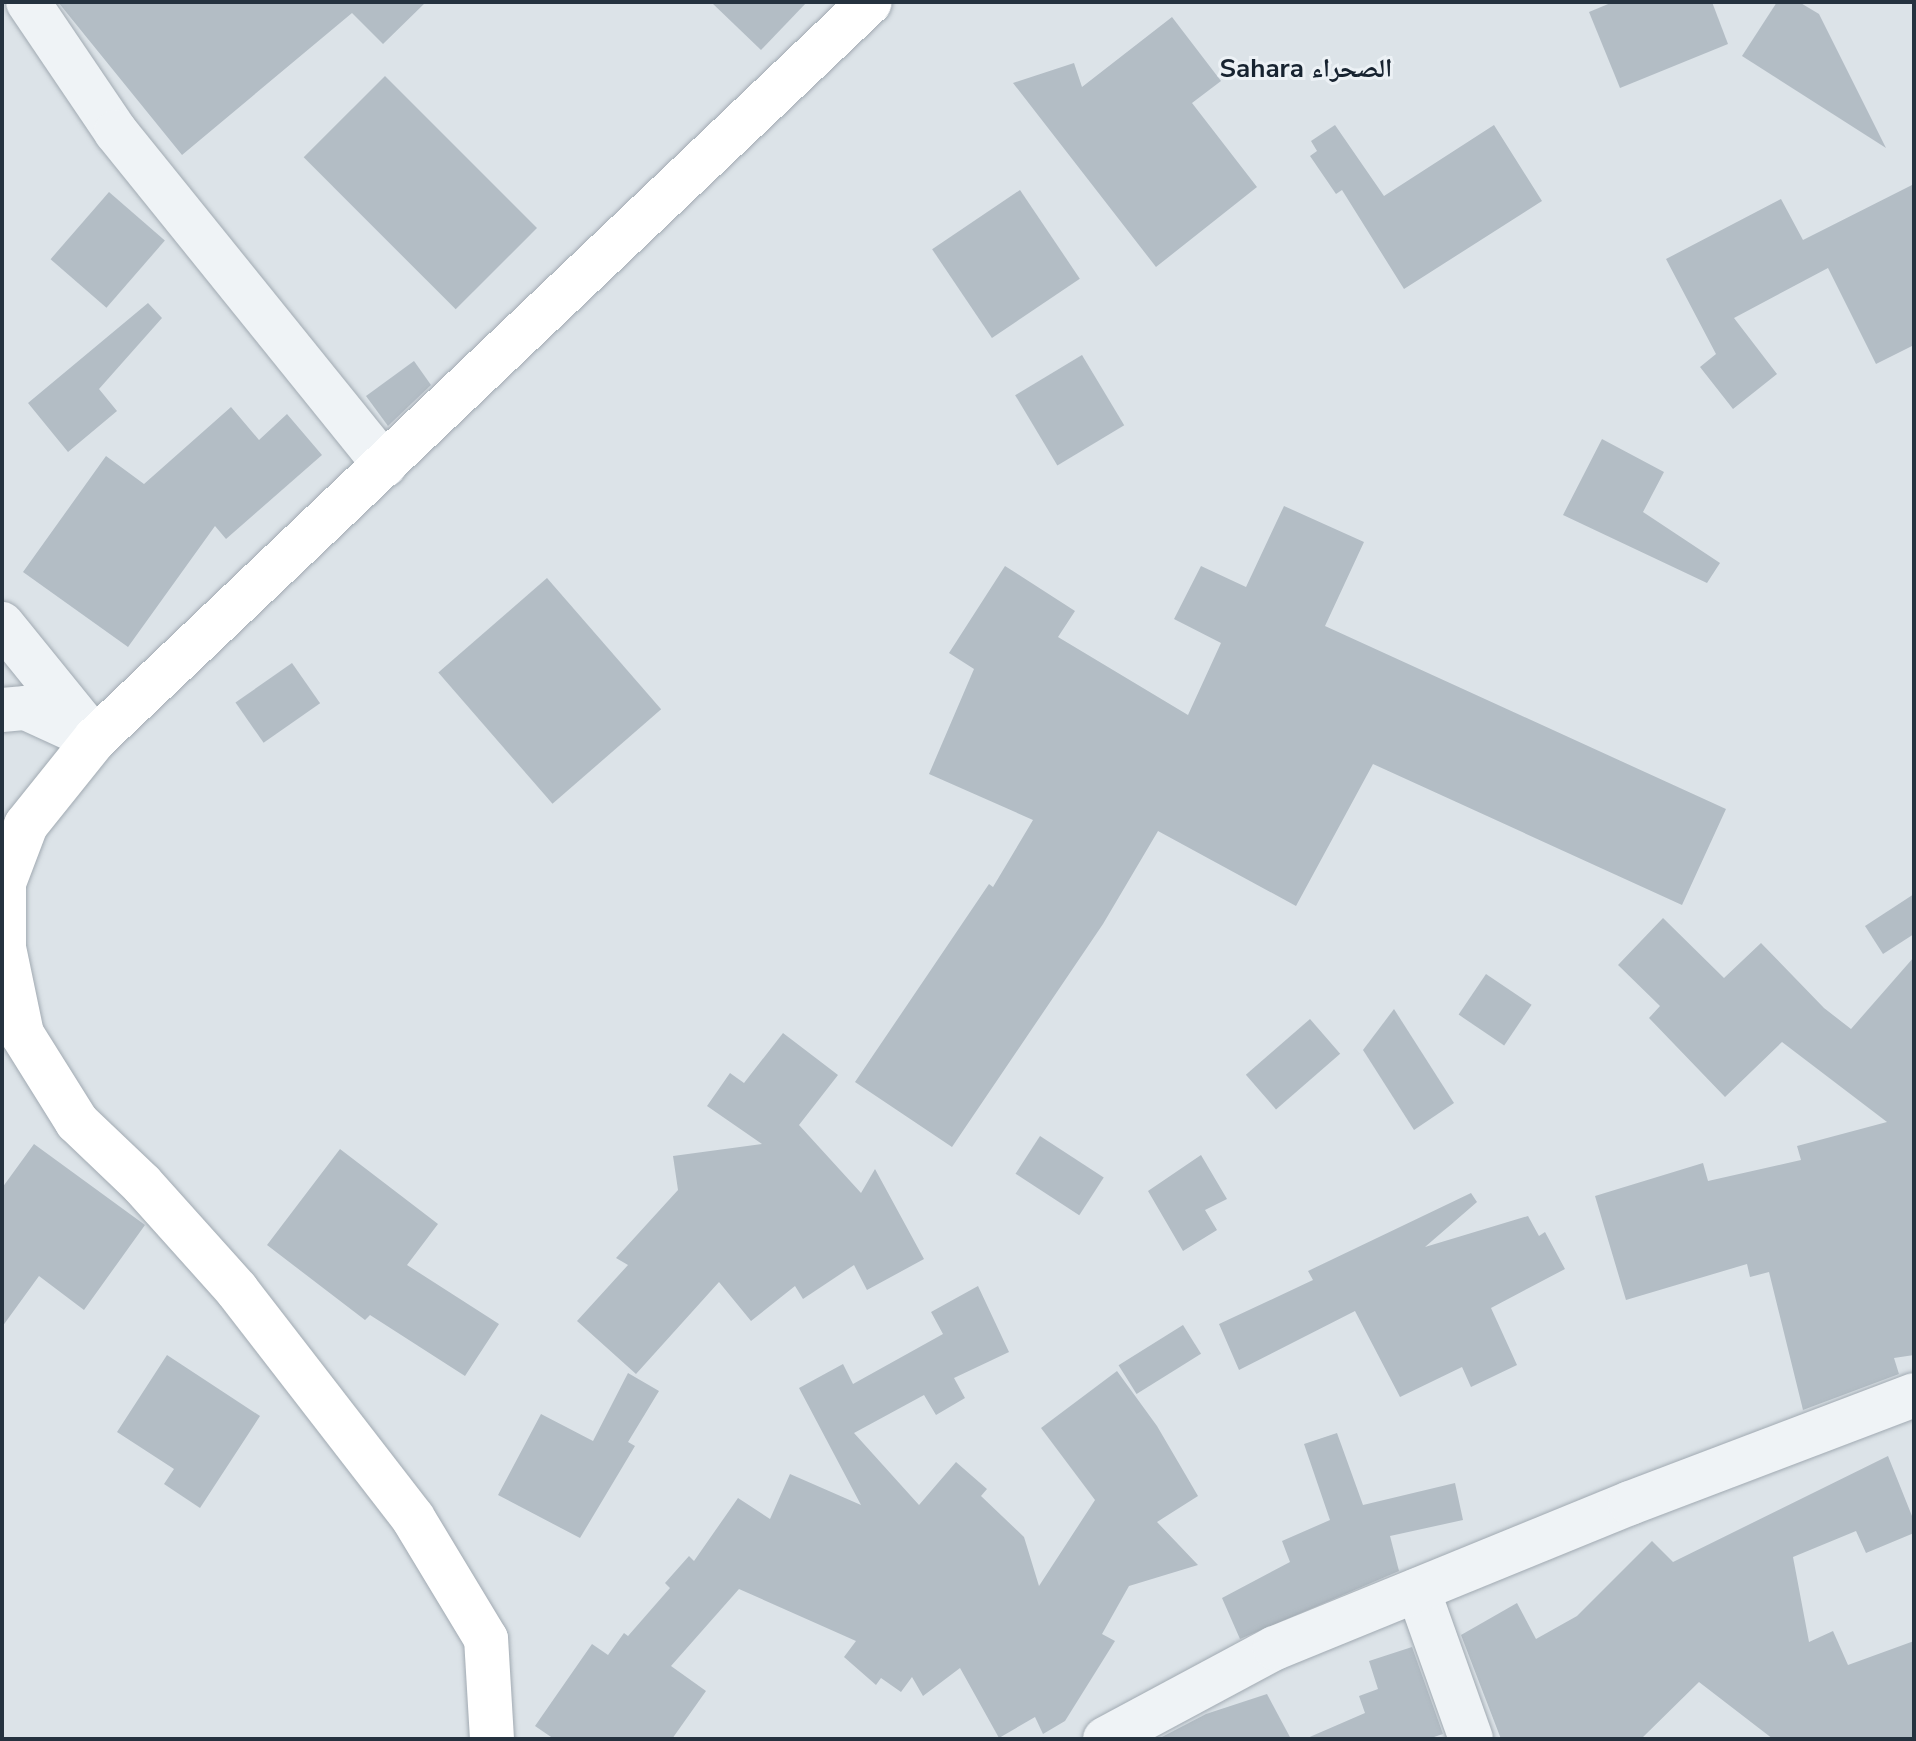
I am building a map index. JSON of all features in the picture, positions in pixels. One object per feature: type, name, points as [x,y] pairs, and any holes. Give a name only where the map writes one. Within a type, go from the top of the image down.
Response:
[{"type":"main road","points":[[492,1739],[486,1639],[413,1518],[237,1290],[142,1184],[77,1122],[22,1034],[4,948],[4,883],[26,825],[95,739],[870,2]]},
{"type":"street","points":[[28,2],[116,132],[385,465]]},
{"type":"street","points":[[2,624],[95,739]]},
{"type":"street","points":[[2,710],[26,708],[95,739]]},
{"type":"street","points":[[1105,1739],[1275,1648],[1914,1395]]},
{"type":"street","points":[[1418,1590],[1471,1739]]},
{"type":"building","points":[[58,2],[426,2],[383,44],[352,13],[182,155]]},
{"type":"building","points":[[711,2],[807,2],[761,50]]},
{"type":"building","points":[[1613,2],[1712,2],[1728,44],[1620,88],[1589,12]]},
{"type":"building","points":[[1777,2],[1799,2],[1819,14],[1886,148],[1742,56]]},
{"type":"building","points":[[1172,17],[1221,81],[1192,103],[1257,187],[1156,267],[1013,83],[1074,63],[1082,87]]},
{"type":"building","points":[[385,76],[537,228],[456,309],[304,157]]},
{"type":"building","points":[[1335,125],[1384,196],[1494,125],[1542,201],[1404,289],[1342,190],[1336,194],[1310,156],[1317,151],[1311,141]]},
{"type":"building","points":[[1914,184],[1914,345],[1876,364],[1828,268],[1734,318],[1777,374],[1733,409],[1700,367],[1716,354],[1666,259],[1781,199],[1803,240]]},
{"type":"building","points":[[1020,190],[1080,279],[992,338],[932,249]]},
{"type":"building","points":[[109,192],[165,241],[106,308],[51,259]]},
{"type":"building","points":[[148,303],[162,318],[99,389],[117,411],[68,452],[28,403]]},
{"type":"building","points":[[1082,355],[1124,425],[1057,465],[1015,395]]},
{"type":"building","points":[[414,361],[431,385],[388,426],[366,396]]},
{"type":"building","points":[[231,407],[259,440],[287,414],[322,455],[226,539],[215,526],[128,647],[23,572],[106,456],[144,484]]},
{"type":"building","points":[[1602,439],[1664,472],[1643,512],[1720,563],[1707,583],[1563,515]]},
{"type":"building","points":[[1284,506],[1364,542],[1325,626],[1726,809],[1682,905],[1373,764],[1296,906],[1158,831],[1103,924],[952,1147],[855,1082],[989,884],[993,887],[1033,820],[929,774],[974,669],[949,653],[1005,566],[1075,611],[1058,637],[1188,715],[1221,643],[1174,619],[1201,566],[1246,587]]},
{"type":"building","points":[[547,578],[661,709],[552,804],[438,672]]},
{"type":"building","points":[[292,663],[320,703],[264,743],[235,703]]},
{"type":"building","points":[[1914,894],[1914,934],[1883,954],[1865,926]]},
{"type":"building","points":[[1663,918],[1724,978],[1761,943],[1824,1008],[1851,1029],[1914,957],[1914,1355],[1894,1358],[1899,1374],[1803,1410],[1769,1272],[1750,1277],[1747,1264],[1626,1300],[1595,1196],[1703,1163],[1708,1181],[1801,1160],[1797,1146],[1887,1122],[1782,1042],[1725,1097],[1649,1018],[1660,1006],[1618,965]]},
{"type":"building","points":[[1486,974],[1532,1005],[1504,1045],[1459,1015]]},
{"type":"building","points":[[1394,1009],[1454,1103],[1414,1130],[1363,1050]]},
{"type":"building","points":[[1310,1019],[1340,1054],[1276,1109],[1246,1075]]},
{"type":"building","points":[[783,1033],[838,1075],[799,1125],[861,1193],[875,1169],[924,1259],[867,1290],[854,1265],[803,1299],[795,1286],[751,1321],[719,1282],[636,1374],[577,1321],[628,1265],[616,1258],[678,1190],[673,1156],[762,1144],[707,1106],[730,1073],[744,1083]]},
{"type":"building","points":[[1040,1136],[1104,1177],[1079,1215],[1015,1174]]},
{"type":"building","points":[[34,1144],[145,1225],[84,1310],[39,1276],[2,1327],[2,1188]]},
{"type":"building","points":[[340,1149],[438,1224],[407,1265],[499,1324],[465,1376],[370,1315],[365,1320],[267,1245]]},
{"type":"building","points":[[1201,1155],[1227,1199],[1205,1210],[1217,1230],[1183,1251],[1148,1191]]},
{"type":"building","points":[[1471,1193],[1477,1202],[1425,1247],[1528,1216],[1539,1236],[1545,1232],[1565,1269],[1491,1308],[1517,1365],[1471,1387],[1462,1367],[1400,1397],[1355,1311],[1239,1370],[1219,1324],[1313,1280],[1308,1271]]},
{"type":"building","points":[[978,1286],[1009,1352],[954,1378],[965,1398],[936,1415],[924,1395],[854,1433],[919,1505],[956,1462],[987,1489],[981,1496],[1024,1537],[1039,1586],[1095,1500],[1041,1428],[1117,1371],[1157,1426],[1198,1496],[1157,1522],[1198,1565],[1129,1586],[1102,1634],[1115,1641],[1065,1721],[1043,1734],[1035,1717],[999,1738],[960,1668],[923,1696],[912,1677],[901,1692],[881,1678],[876,1685],[844,1657],[856,1641],[739,1589],[671,1666],[706,1691],[672,1739],[554,1739],[535,1726],[592,1644],[608,1655],[624,1633],[628,1636],[670,1588],[665,1583],[689,1556],[694,1561],[738,1498],[770,1519],[790,1474],[861,1505],[799,1388],[843,1364],[853,1384],[943,1334],[931,1312]]},
{"type":"building","points":[[1183,1325],[1201,1354],[1137,1394],[1119,1365]]},
{"type":"building","points":[[167,1355],[260,1416],[200,1508],[164,1484],[174,1469],[117,1432]]},
{"type":"building","points":[[628,1373],[659,1391],[628,1442],[635,1446],[580,1538],[498,1495],[541,1414],[593,1441]]},
{"type":"building","points":[[1337,1433],[1363,1505],[1455,1483],[1463,1520],[1390,1536],[1399,1571],[1240,1639],[1222,1598],[1290,1562],[1282,1541],[1330,1520],[1304,1444]]},
{"type":"building","points":[[1888,1456],[1914,1521],[1914,1533],[1866,1553],[1856,1531],[1793,1557],[1809,1642],[1833,1631],[1848,1665],[1914,1641],[1914,1739],[1773,1739],[1699,1682],[1641,1739],[1501,1739],[1461,1635],[1517,1603],[1536,1639],[1577,1616],[1652,1541],[1673,1562]]},
{"type":"building","points":[[1412,1647],[1443,1734],[1428,1739],[1305,1739],[1365,1713],[1359,1696],[1378,1689],[1369,1661]]},
{"type":"building","points":[[1267,1694],[1291,1739],[1158,1739],[1206,1714]]},
{"type":"district","name":"Sahara الصحراء","points":[[1306,69]]}]
